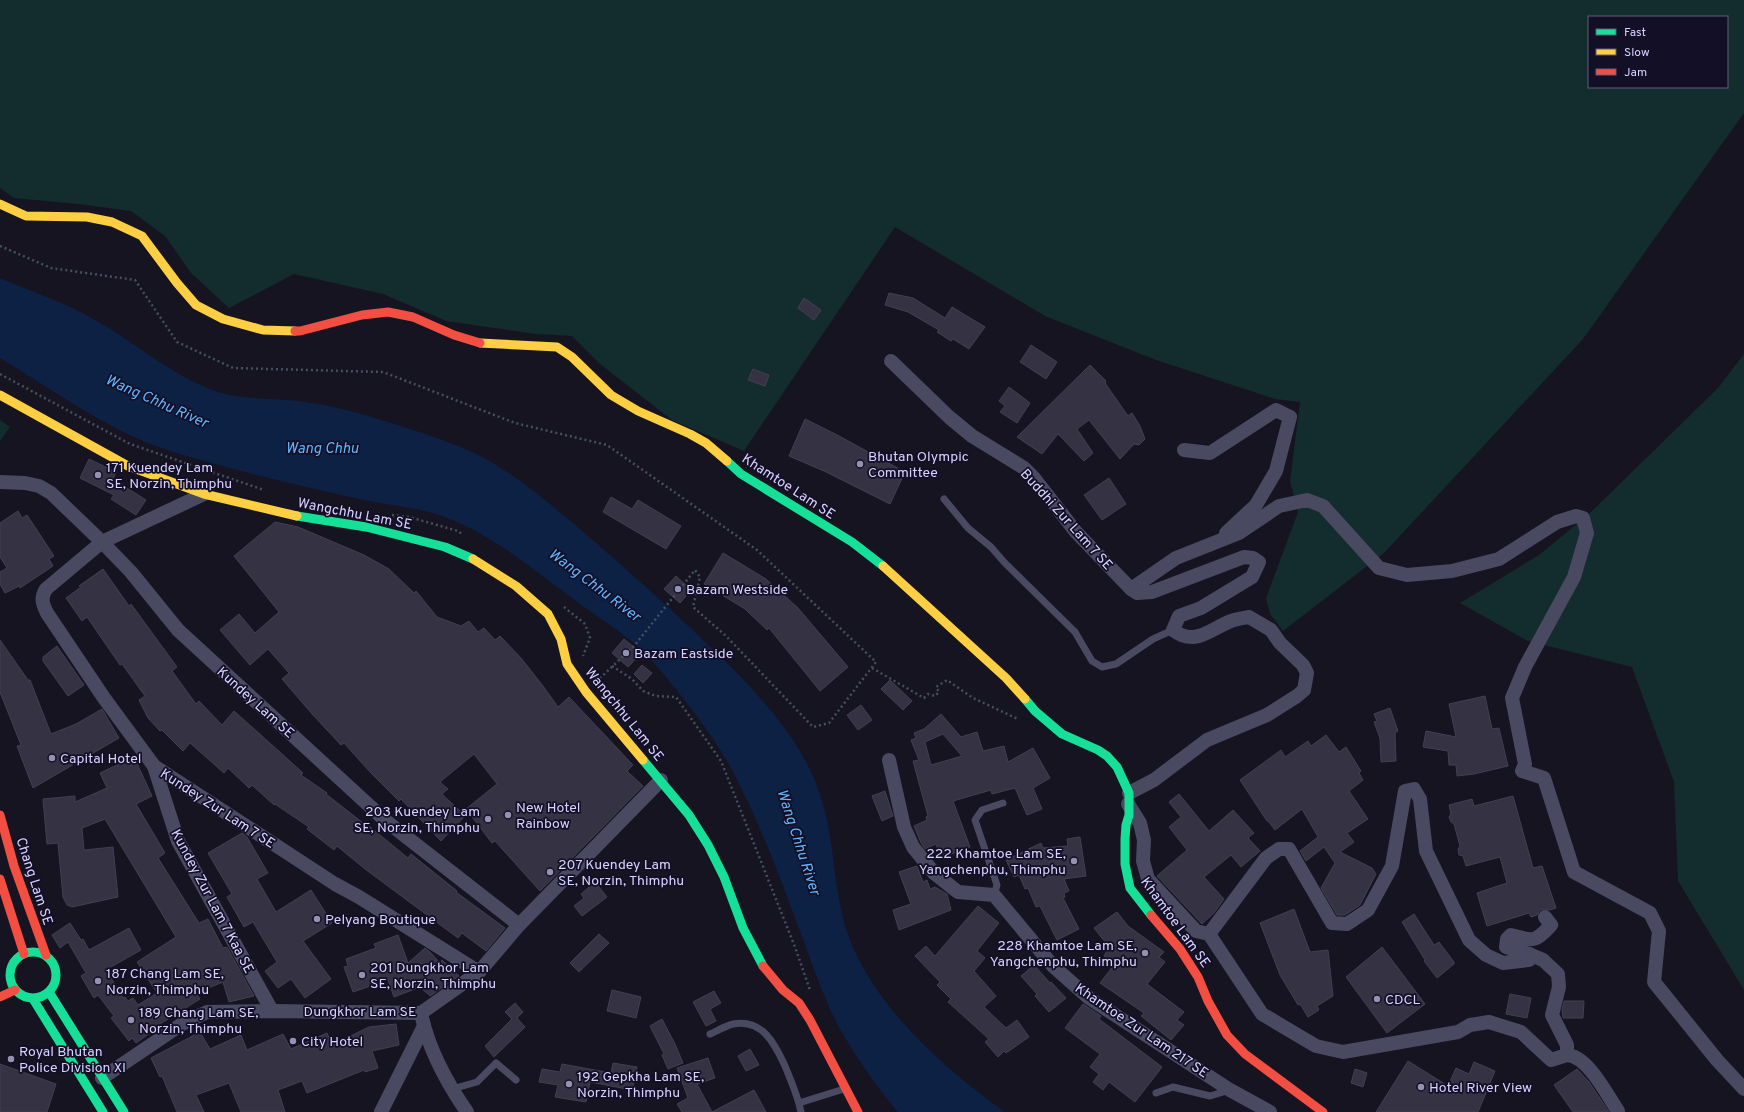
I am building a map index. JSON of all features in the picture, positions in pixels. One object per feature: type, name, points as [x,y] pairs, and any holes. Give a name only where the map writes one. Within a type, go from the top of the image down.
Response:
[{"type":"main road","name":"Khamtoe Lam SE","points":[[0,204],[26,216],[87,217],[112,222],[142,236],[177,283],[196,305],[222,320],[263,330],[300,331],[362,315],[388,312],[413,318],[454,335],[480,343],[557,347],[572,357],[611,395],[638,411],[690,434],[706,443],[741,474],[852,542],[876,559],[1006,678],[1035,711],[1062,734],[1098,750],[1107,756],[1117,768],[1129,798],[1129,815],[1126,824],[1125,839],[1125,864],[1130,888],[1188,960],[1198,977],[1208,1002],[1227,1036],[1245,1054],[1323,1112]]},
{"type":"main road","name":"Wangchhu Lam SE","points":[[0,395],[128,466],[204,494],[296,516],[366,527],[445,547],[468,556],[516,586],[548,614],[561,639],[567,664],[586,692],[690,815],[708,844],[724,877],[743,928],[763,966],[783,990],[799,1003],[810,1020],[858,1112]]},
{"type":"main road","name":"Chang Lam SE","points":[[0,815],[14,866],[46,955]]},
{"type":"main road","points":[[0,879],[24,954]]},
{"type":"main road","points":[[35,952],[46,955],[55,966],[57,973],[54,987],[50,992],[39,998],[33,999],[20,995],[11,983],[11,968],[14,962],[24,954],[35,952]]},
{"type":"main road","points":[[0,974],[11,968]]},
{"type":"main road","points":[[0,997],[15,990]]},
{"type":"main road","points":[[50,992],[124,1112]]},
{"type":"main road","points":[[33,999],[103,1112]]},
{"type":"street","name":"Buddhi Zur Lam 7 SE","points":[[890,360],[948,417],[972,436],[1024,468],[1034,478],[1076,532],[1131,589]]},
{"type":"street","points":[[1184,450],[1210,452],[1276,410],[1290,417],[1276,471],[1256,505],[1218,540]]},
{"type":"street","name":"Kundey Lam SE","points":[[0,482],[25,483],[39,486],[51,493],[131,572],[178,630],[386,821],[519,925]]},
{"type":"street","name":"Kundey Zur Lam 7 SE","points":[[204,494],[102,542],[46,589],[43,594],[43,605],[104,698],[154,766],[335,884],[479,972]]},
{"type":"street","points":[[1618,1111],[1593,1074],[1582,1061],[1573,1055],[1567,1055],[1551,1060],[1521,1032],[1489,1022],[1470,1025],[1458,1032],[1363,1050],[1343,1052],[1316,1046],[1262,1014],[1209,934],[1196,931],[1148,879],[1143,861],[1144,840],[1140,823],[1129,798],[1207,740],[1267,714],[1297,696],[1304,690],[1307,673],[1303,665],[1280,643],[1271,630],[1249,617],[1232,621],[1200,637],[1180,636],[1173,630],[1179,616],[1201,608],[1252,576],[1259,562],[1254,558],[1244,557],[1152,592],[1137,593],[1131,589],[1176,558],[1218,540],[1239,533],[1279,506],[1307,500],[1323,506],[1379,568],[1407,575],[1452,571],[1499,559],[1557,522],[1576,516],[1583,518],[1587,533],[1574,577],[1524,667],[1512,698],[1524,764],[1522,771],[1544,778],[1574,872],[1650,913],[1659,931],[1654,982],[1717,1060],[1744,1088]]},
{"type":"street","points":[[889,760],[904,828],[913,847],[934,873],[958,892],[994,895]]},
{"type":"street","name":"Kundey Zur Lam 7 Kaa SE","points":[[154,766],[178,841],[272,1010]]},
{"type":"street","name":"Dungkhor Lam SE","points":[[102,1078],[182,1024],[206,1012],[272,1010],[423,1020],[479,972],[519,925],[661,780]]},
{"type":"street","points":[[1209,934],[1266,858],[1279,849],[1289,849],[1332,923],[1347,924],[1368,910],[1392,866],[1405,791],[1414,788],[1420,800],[1426,851],[1469,940],[1486,955],[1503,963],[1529,960],[1529,954]]},
{"type":"street","name":"Khamtoe Zur Lam 217 SE","points":[[994,895],[1053,966],[1089,998],[1230,1090],[1270,1112]]},
{"type":"street","points":[[1545,917],[1551,925],[1541,936],[1530,940],[1512,934],[1507,939],[1506,947],[1543,960],[1558,974],[1559,987],[1552,1015],[1567,1045],[1567,1055]]},
{"type":"street","points":[[423,1020],[439,1064],[452,1089],[467,1112]]},
{"type":"street","points":[[381,1112],[423,1020]]},
{"type":"lane","points":[[944,498],[968,528],[991,547],[1074,632],[1092,661],[1102,667],[1116,664],[1153,639],[1173,630]]},
{"type":"lane","points":[[994,895],[997,885],[975,820],[982,810],[1003,803]]},
{"type":"lane","points":[[710,1034],[732,1024],[750,1024],[771,1038],[776,1046],[799,1103],[801,1112]]},
{"type":"lane","points":[[452,1089],[477,1082],[496,1063],[516,1080]]},
{"type":"lane","points":[[1156,1093],[1165,1089],[1173,1088],[1210,1096],[1230,1090]]},
{"type":"lane","points":[[799,1103],[845,1089]]},
{"type":"path","points":[[0,246],[51,268],[135,280],[177,342],[233,368],[383,372],[515,423],[607,445],[758,550],[876,662],[829,723],[813,727],[726,636],[693,607],[700,577],[695,570],[634,646],[586,692]]},
{"type":"path","points":[[612,666],[632,679],[643,691],[656,696],[676,697],[722,762],[796,947],[812,995]]},
{"type":"path","points":[[872,668],[924,698],[928,694],[935,696],[939,692],[936,687],[947,680],[973,698],[1023,721]]},
{"type":"green space","points":[[0,0],[1744,0],[1744,113],[1583,339],[1384,553],[1283,631],[1270,614],[1266,598],[1298,512],[1290,481],[1300,402],[1275,399],[1156,360],[1045,316],[895,227],[744,451],[672,420],[600,364],[572,336],[535,334],[446,321],[383,294],[294,274],[229,308],[191,273],[165,236],[131,211],[14,198],[0,188]]},
{"type":"green space","points":[[1744,354],[1744,990],[1678,881],[1674,782],[1632,667],[1528,641],[1460,603],[1539,555],[1590,513],[1718,388]]},
{"type":"green space","points":[[0,420],[10,427],[0,441]]},
{"type":"water","name":"Wang Chhu","points":[[0,278],[60,302],[84,314],[110,329],[169,368],[215,391],[235,396],[298,401],[341,409],[449,442],[484,458],[519,480],[574,524],[712,648],[754,691],[780,722],[805,760],[819,790],[829,830],[837,889],[843,918],[853,947],[868,975],[886,1002],[930,1051],[980,1094],[1005,1112],[898,1112],[873,1081],[858,1059],[832,1013],[821,988],[768,847],[732,770],[715,742],[686,702],[655,664],[637,646],[513,554],[480,534],[445,517],[402,506],[313,489],[237,470],[153,445],[113,427],[0,358]]},
{"type":"building","points":[[889,293],[913,298],[945,318],[952,307],[985,327],[969,349],[953,339],[951,341],[937,332],[939,330],[908,312],[885,305]]},
{"type":"building","points":[[804,298],[821,310],[814,320],[798,308]]},
{"type":"building","points":[[1031,345],[1057,362],[1046,379],[1020,362]]},
{"type":"building","points":[[1090,365],[1106,381],[1105,383],[1128,416],[1132,413],[1140,426],[1145,439],[1139,445],[1134,444],[1120,459],[1089,420],[1077,429],[1093,453],[1084,461],[1058,434],[1042,454],[1017,437]]},
{"type":"building","points":[[753,369],[769,375],[765,386],[748,380]]},
{"type":"building","points":[[1009,387],[1030,403],[1017,423],[1000,412],[1005,406],[999,401]]},
{"type":"building","points":[[805,419],[905,472],[890,504],[824,471],[789,456]]},
{"type":"building","points":[[89,459],[116,472],[113,479],[146,500],[136,515],[111,499],[114,495],[80,478]]},
{"type":"building","points":[[1109,478],[1126,504],[1102,520],[1084,495]]},
{"type":"building","points":[[611,497],[632,509],[638,500],[681,526],[666,549],[603,512]]},
{"type":"building","points":[[18,511],[22,518],[27,515],[54,556],[49,559],[53,566],[20,588],[19,586],[5,593],[0,584],[0,572],[7,568],[0,557],[0,523]]},
{"type":"building","points":[[275,522],[298,527],[364,555],[389,569],[414,593],[416,591],[437,617],[461,626],[469,621],[478,632],[484,628],[495,640],[500,636],[521,658],[558,707],[569,697],[633,765],[627,771],[643,786],[540,891],[495,841],[492,843],[466,809],[497,784],[474,754],[440,782],[448,789],[442,794],[465,816],[441,841],[401,799],[399,801],[344,743],[341,745],[313,715],[282,679],[289,673],[268,649],[250,665],[220,630],[239,614],[255,633],[279,612],[234,556]]},
{"type":"building","points":[[723,553],[766,579],[798,608],[848,667],[820,691],[769,628],[767,630],[745,609],[704,584]]},
{"type":"building","points":[[103,569],[129,606],[131,604],[177,667],[172,671],[196,704],[199,701],[222,725],[234,711],[303,773],[301,775],[327,793],[326,794],[363,823],[364,822],[408,858],[411,854],[457,891],[456,892],[505,928],[486,951],[462,933],[458,938],[365,869],[337,846],[334,850],[307,829],[309,827],[275,804],[274,805],[252,785],[249,788],[228,768],[224,773],[190,743],[183,751],[162,730],[160,731],[148,718],[139,700],[145,696],[122,664],[120,665],[87,617],[82,621],[66,598],[81,587],[79,586]]},
{"type":"building","name":"Bazam Westside","points":[[676,576],[691,590],[680,603],[664,589]]},
{"type":"building","name":"Bazam Eastside","points":[[624,639],[641,653],[628,667],[612,653]]},
{"type":"building","points":[[0,640],[28,680],[30,680],[51,734],[76,724],[102,709],[119,738],[33,788],[17,746],[21,745],[0,692]]},
{"type":"building","points":[[57,646],[84,685],[68,696],[43,661],[43,657]]},
{"type":"building","points":[[642,665],[652,673],[643,683],[634,674]]},
{"type":"building","points":[[890,680],[912,701],[903,710],[881,689]]},
{"type":"building","points":[[1485,696],[1492,729],[1499,728],[1508,766],[1474,774],[1457,776],[1456,765],[1449,765],[1448,751],[1423,747],[1426,731],[1456,737],[1449,704]]},
{"type":"building","points":[[861,705],[872,720],[858,730],[847,715]]},
{"type":"building","points":[[1390,708],[1398,731],[1395,733],[1396,761],[1381,762],[1380,738],[1374,722],[1377,721],[1374,714]]},
{"type":"building","points":[[941,714],[961,737],[977,732],[983,751],[1004,746],[1008,762],[1033,748],[1050,778],[1033,788],[1042,809],[1027,815],[1015,788],[992,794],[991,790],[953,801],[970,847],[941,858],[936,844],[925,849],[914,826],[927,820],[926,817],[928,816],[913,761],[919,760],[911,740],[916,738],[914,733],[924,729]],"holes":[[[943,734],[962,756],[931,765],[925,742]]]},
{"type":"building","points":[[1326,735],[1339,752],[1346,747],[1361,771],[1359,773],[1363,780],[1349,791],[1368,819],[1347,833],[1354,842],[1340,852],[1372,868],[1376,874],[1360,905],[1345,915],[1337,915],[1321,888],[1335,863],[1324,847],[1306,861],[1300,851],[1318,837],[1302,809],[1275,830],[1267,821],[1240,780],[1281,750],[1285,757],[1308,741],[1311,746]]},
{"type":"building","points":[[134,757],[152,796],[136,804],[165,853],[158,858],[199,923],[208,919],[223,948],[227,947],[254,996],[229,1002],[223,982],[196,993],[200,999],[152,1029],[153,1031],[136,1043],[132,1038],[129,1041],[111,1018],[114,1016],[98,995],[94,998],[81,976],[86,973],[68,942],[60,948],[52,935],[70,923],[81,940],[83,939],[89,950],[129,928],[141,950],[109,968],[114,976],[111,978],[123,998],[125,997],[128,1001],[133,998],[138,1005],[157,993],[137,962],[176,937],[105,819],[82,828],[84,850],[113,847],[118,897],[72,907],[67,905],[63,897],[58,843],[47,844],[43,799],[75,796],[75,802],[107,788],[100,773]]},
{"type":"building","points":[[885,791],[893,816],[882,821],[872,796]]},
{"type":"building","points":[[1179,794],[1209,831],[1233,810],[1254,833],[1248,838],[1260,851],[1241,867],[1231,855],[1204,877],[1224,899],[1214,913],[1202,924],[1157,876],[1187,850],[1169,827],[1181,817],[1169,802]]},
{"type":"building","points":[[1513,796],[1533,868],[1542,866],[1556,908],[1550,910],[1540,910],[1537,915],[1531,917],[1529,913],[1487,926],[1477,893],[1507,883],[1500,857],[1466,866],[1463,856],[1459,855],[1458,849],[1460,846],[1454,824],[1451,822],[1449,817],[1451,814],[1449,805],[1472,799],[1474,806]]},
{"type":"building","points":[[242,833],[247,837],[268,873],[257,879],[276,912],[311,890],[332,923],[303,941],[331,979],[305,998],[291,979],[278,988],[265,971],[277,962],[253,922],[244,927],[227,897],[232,894],[208,853]]},
{"type":"building","points":[[1080,837],[1086,876],[1064,879],[1069,891],[1064,893],[1065,897],[1063,898],[1079,929],[1057,940],[1040,906],[1036,907],[1028,888],[1025,889],[1019,875],[1014,877],[1006,860],[1041,843],[1043,848],[1068,846],[1067,839]]},
{"type":"building","points":[[917,866],[923,882],[927,880],[930,889],[935,887],[947,894],[951,910],[899,930],[893,910],[911,904],[899,872]]},
{"type":"building","points":[[595,882],[607,897],[582,916],[574,906],[584,898],[581,894]]},
{"type":"building","points":[[978,906],[999,923],[977,951],[985,958],[974,971],[996,996],[984,1007],[1006,1028],[1017,1020],[1029,1037],[1006,1053],[1004,1051],[998,1057],[985,1042],[989,1039],[948,1002],[951,999],[937,985],[940,982],[915,956],[926,946],[935,956]]},
{"type":"building","points":[[1294,909],[1310,952],[1328,950],[1333,996],[1317,1006],[1319,1010],[1308,1017],[1300,1004],[1298,1005],[1280,975],[1260,923]]},
{"type":"building","points":[[1117,912],[1128,926],[1164,952],[1159,957],[1165,962],[1147,984],[1184,1012],[1177,1020],[1184,1025],[1171,1040],[1141,1016],[1144,1013],[1100,983],[1114,965],[1104,956],[1109,947],[1094,928]]},
{"type":"building","points":[[1414,914],[1434,945],[1439,942],[1454,962],[1454,964],[1437,978],[1424,961],[1425,960],[1402,922]]},
{"type":"building","points":[[599,934],[609,943],[579,972],[570,963]]},
{"type":"building","points":[[398,935],[408,963],[425,948],[440,963],[442,960],[459,976],[430,996],[420,987],[394,997],[388,980],[353,992],[344,967],[348,966],[346,959],[376,948],[374,944]]},
{"type":"building","points":[[1382,947],[1425,1004],[1387,1033],[1346,977]]},
{"type":"building","points":[[1034,965],[1066,998],[1049,1012],[1035,996],[1037,994],[1021,976]]},
{"type":"building","points":[[612,990],[641,997],[636,1018],[607,1011]]},
{"type":"building","points":[[714,991],[721,1003],[710,1009],[716,1021],[706,1026],[693,1002]]},
{"type":"building","points":[[1510,994],[1531,998],[1527,1018],[1506,1014]]},
{"type":"building","points":[[1564,1001],[1584,1001],[1583,1018],[1563,1018],[1562,1010]]},
{"type":"building","points":[[515,1003],[523,1012],[517,1018],[525,1027],[494,1057],[485,1046],[512,1019],[505,1012]]},
{"type":"building","points":[[1083,1004],[1101,1016],[1099,1019],[1162,1067],[1135,1102],[1109,1082],[1103,1090],[1093,1082],[1099,1074],[1090,1067],[1100,1054],[1065,1028]]},
{"type":"building","points":[[662,1019],[683,1063],[668,1069],[662,1055],[664,1054],[650,1026]]},
{"type":"building","points":[[396,1024],[399,1045],[372,1051],[378,1068],[365,1072],[364,1070],[307,1093],[302,1081],[278,1090],[285,1112],[241,1112],[229,1083],[196,1095],[204,1112],[177,1112],[162,1076],[160,1077],[151,1058],[200,1032],[210,1049],[241,1035],[247,1050],[283,1034],[291,1049],[327,1033],[332,1045],[369,1027]]},
{"type":"building","points":[[750,1049],[759,1065],[746,1071],[738,1056]]},
{"type":"building","points":[[708,1058],[715,1078],[697,1084],[712,1112],[682,1112],[677,1104],[688,1098],[677,1068]]},
{"type":"building","name":"Hotel River View","points":[[1408,1061],[1448,1086],[1456,1068],[1469,1074],[1474,1062],[1495,1071],[1478,1112],[1376,1112]]},
{"type":"building","name":"192 Gepkha Lam SE, Norzin, Thimphu","points":[[613,1063],[637,1067],[632,1090],[590,1082],[586,1102],[555,1097],[558,1085],[539,1082],[542,1069],[560,1072],[562,1064],[611,1073]]},
{"type":"building","points":[[0,1064],[56,1084],[47,1112],[0,1112]]},
{"type":"building","points":[[1355,1069],[1367,1073],[1363,1087],[1351,1083]]},
{"type":"building","points":[[1577,1069],[1589,1082],[1609,1112],[1573,1112],[1554,1085]]},
{"type":"building","points":[[754,1090],[766,1112],[712,1112]]},
{"type":"traffic: fast","points":[[727,461],[741,474],[852,542],[883,566]]},
{"type":"traffic: fast","points":[[297,516],[366,527],[445,547],[473,559]]},
{"type":"traffic: fast","points":[[1025,699],[1035,711],[1062,734],[1098,750],[1107,756],[1117,767],[1129,793],[1129,815],[1126,825],[1125,839],[1125,864],[1130,888],[1151,915]]},
{"type":"traffic: fast","points":[[643,760],[689,815],[708,845],[724,877],[743,928],[763,966]]},
{"type":"traffic: fast","points":[[38,952],[50,958],[55,966],[56,975],[55,984],[50,992],[42,997],[28,998],[16,992],[11,984],[10,970],[16,958],[24,953],[38,952]]},
{"type":"traffic: fast","points":[[49,992],[124,1112]]},
{"type":"traffic: fast","points":[[33,999],[103,1112]]},
{"type":"traffic: slow","points":[[0,204],[26,216],[87,217],[112,222],[142,236],[177,283],[196,305],[223,319],[263,330],[295,331]]},
{"type":"traffic: slow","points":[[480,343],[557,347],[572,357],[611,395],[638,411],[690,434],[706,443],[727,461]]},
{"type":"traffic: slow","points":[[0,395],[128,466],[204,494],[297,516]]},
{"type":"traffic: slow","points":[[473,559],[516,586],[548,614],[561,639],[567,664],[586,692],[643,760]]},
{"type":"traffic: slow","points":[[883,566],[1006,678],[1025,699]]},
{"type":"traffic: jam","points":[[295,331],[362,315],[388,312],[413,317],[454,335],[480,343]]},
{"type":"traffic: jam","points":[[0,815],[14,866],[46,955]]},
{"type":"traffic: jam","points":[[0,879],[24,954]]},
{"type":"traffic: jam","points":[[1151,915],[1180,949],[1198,977],[1208,1001],[1227,1035],[1245,1054],[1323,1112]]},
{"type":"traffic: jam","points":[[763,966],[783,990],[799,1003],[810,1020],[858,1112]]},
{"type":"traffic: jam","points":[[0,997],[15,990]]},
{"type":"place","name":"Bhutan Olympic Committee","points":[[860,464]]},
{"type":"place","name":"171 Kuendey Lam SE, Norzin, Thimphu","points":[[98,475]]},
{"type":"place","name":"Bazam Westside","points":[[678,589]]},
{"type":"place","name":"Bazam Eastside","points":[[626,653]]},
{"type":"place","name":"Capital Hotel","points":[[52,758]]},
{"type":"place","name":"New Hotel Rainbow","points":[[508,815]]},
{"type":"place","name":"203 Kuendey Lam SE, Norzin, Thimphu","points":[[488,819]]},
{"type":"place","name":"222 Khamtoe Lam SE, Yangchenphu, Thimphu","points":[[1074,861]]},
{"type":"place","name":"207 Kuendey Lam SE, Norzin, Thimphu","points":[[550,872]]},
{"type":"place","name":"Pelyang Boutique","points":[[317,919]]},
{"type":"place","name":"228 Khamtoe Lam SE, Yangchenphu, Thimphu","points":[[1145,953]]},
{"type":"place","name":"201 Dungkhor Lam SE, Norzin, Thimphu","points":[[362,975]]},
{"type":"place","name":"187 Chang Lam SE, Norzin, Thimphu","points":[[98,981]]},
{"type":"place","name":"CDCL","points":[[1377,999]]},
{"type":"place","name":"189 Chang Lam SE, Norzin, Thimphu","points":[[131,1020]]},
{"type":"place","name":"City Hotel","points":[[293,1041]]},
{"type":"place","name":"Royal Bhutan Police Division XI","points":[[11,1059]]},
{"type":"place","name":"192 Gepkha Lam SE, Norzin, Thimphu","points":[[569,1084]]},
{"type":"place","name":"Hotel River View","points":[[1421,1087]]},
{"type":"water label","name":"Wang Chhu River","points":[[157,401]]},
{"type":"water label","name":"Wang Chhu River","points":[[595,585]]},
{"type":"water label","name":"Wang Chhu River","points":[[799,842]]}]
